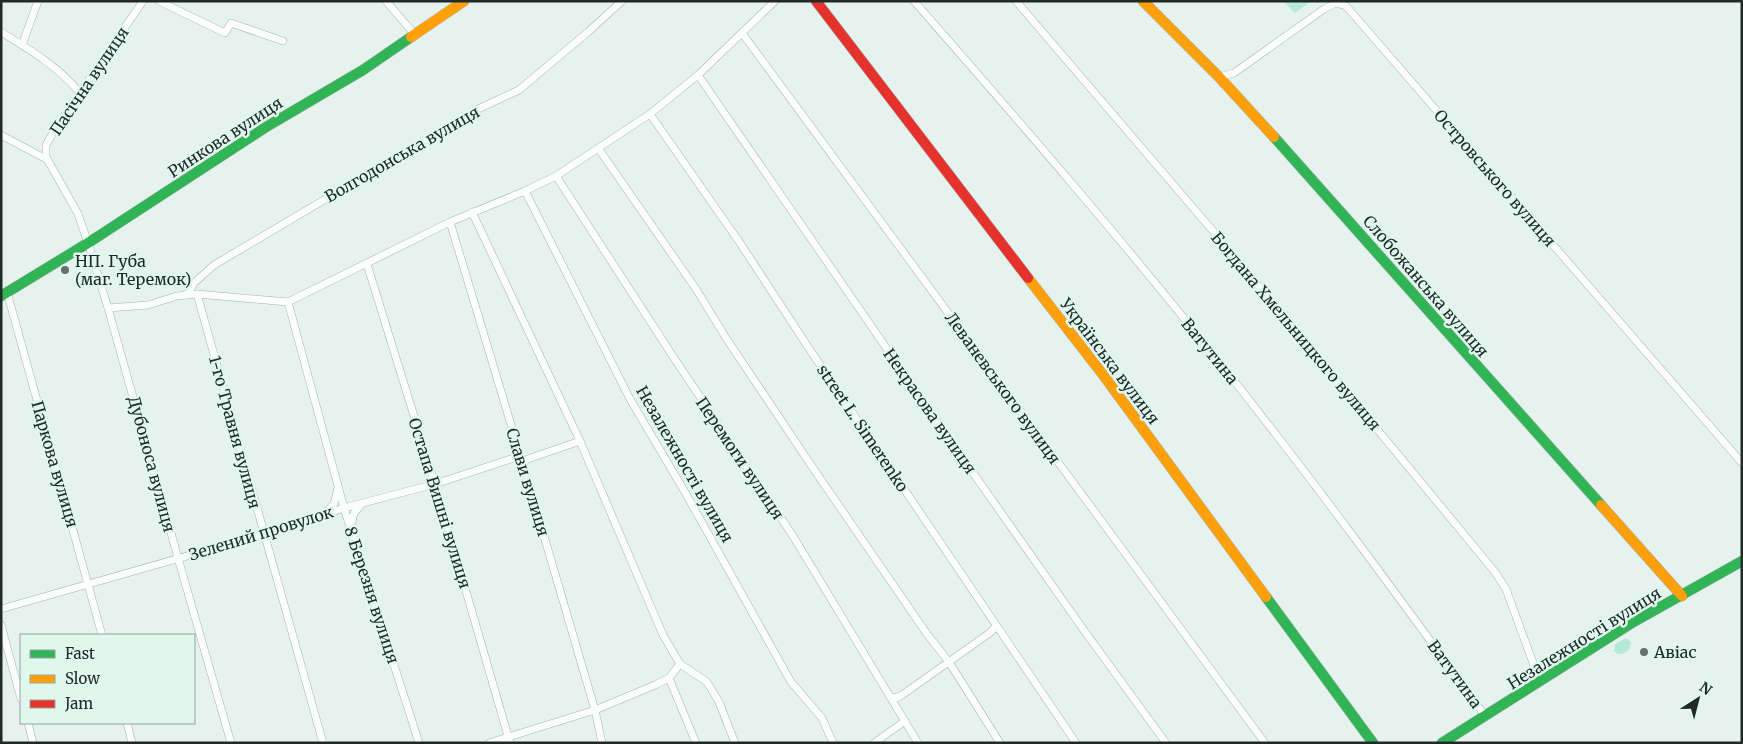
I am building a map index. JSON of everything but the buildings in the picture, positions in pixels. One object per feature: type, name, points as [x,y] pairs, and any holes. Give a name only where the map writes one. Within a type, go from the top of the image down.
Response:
[{"type":"main road","name":"Ринкова вулиця","points":[[4,294],[88,243],[266,126],[363,70],[464,1]]},
{"type":"main road","name":"Українська вулиця","points":[[816,1],[1104,376],[1373,743]]},
{"type":"main road","name":"Слобожанська вулиця","points":[[1143,1],[1219,77],[1299,164],[1682,596]]},
{"type":"main road","name":"Незалежності вулиця","points":[[1442,743],[1486,717],[1632,623],[1742,561]]},
{"type":"street","points":[[22,45],[38,1]]},
{"type":"street","name":"Пасічна вулиця","points":[[48,160],[46,146],[80,92],[143,1]]},
{"type":"street","points":[[159,1],[225,33],[231,23],[284,40]]},
{"type":"street","points":[[386,1],[415,35]]},
{"type":"street","name":"Волгодонська вулиця","points":[[177,296],[188,294],[194,283],[214,265],[476,110],[519,90],[622,1]]},
{"type":"street","points":[[108,308],[148,305],[177,296],[197,294],[288,302],[450,222],[556,176],[650,114],[698,75],[775,1]]},
{"type":"street","name":"Ватутина","points":[[914,1],[1116,235],[1223,366],[1333,510],[1486,717]]},
{"type":"street","name":"Богдана Хмельницкого вулиця","points":[[1016,1],[1225,245],[1495,572],[1506,589],[1540,682]]},
{"type":"street","name":"Островського вулиця","points":[[1219,77],[1234,73],[1324,8],[1336,3],[1346,6],[1742,463]]},
{"type":"street","points":[[1,32],[22,45],[71,82],[80,92]]},
{"type":"street","name":"Леваневського вулиця","points":[[742,33],[1265,743]]},
{"type":"street","name":"Некрасова вулиця","points":[[698,75],[965,462],[1166,743]]},
{"type":"street","name":"street L. Simerenko","points":[[650,114],[740,243],[812,353],[1076,743]]},
{"type":"street","points":[[1,135],[48,160],[78,214],[88,243]]},
{"type":"street","points":[[598,148],[696,290],[815,471],[949,662],[1000,743]]},
{"type":"street","name":"Перемоги вулиця","points":[[556,176],[674,358],[793,536],[918,743]]},
{"type":"street","name":"Незалежності вулиця","points":[[525,191],[630,399],[686,494],[791,682],[822,718],[833,743]]},
{"type":"street","points":[[472,212],[580,441],[663,635],[680,664],[707,682],[719,702],[735,743]]},
{"type":"street","name":"Слави вулиця","points":[[450,222],[595,710],[602,743]]},
{"type":"street","name":"Дубоноса вулиця","points":[[88,243],[231,743]]},
{"type":"street","name":"Остапа Вишні вулиця","points":[[367,264],[435,484],[509,740]]},
{"type":"street","name":"Паркова вулиця","points":[[4,294],[102,634]]},
{"type":"street","name":"1-го Травня вулиця","points":[[197,294],[324,743]]},
{"type":"street","name":"8 Березня вулиця","points":[[288,302],[350,529],[419,743]]},
{"type":"street","name":"Зелений провулок","points":[[1,609],[580,441]]},
{"type":"street","points":[[324,515],[334,504],[338,485]]},
{"type":"street","points":[[350,529],[354,513],[359,506],[366,503]]},
{"type":"street","points":[[1,625],[20,695]]},
{"type":"street","points":[[891,697],[896,698],[902,695],[991,632],[996,626]]},
{"type":"street","points":[[489,743],[509,740],[595,710],[669,678],[680,664]]},
{"type":"street","points":[[669,678],[696,743]]},
{"type":"street","points":[[874,743],[905,721]]},
{"type":"street","points":[[28,724],[33,743]]},
{"type":"street","points":[[127,724],[132,743]]},
{"type":"green space","points":[[1283,1],[1311,1],[1295,13]]},
{"type":"green space","points":[[1626,638],[1631,642],[1630,649],[1623,654],[1618,654],[1614,651],[1615,644]]},
{"type":"traffic: fast","points":[[1,296],[88,243],[266,127],[363,70],[411,37]]},
{"type":"traffic: fast","points":[[1274,137],[1601,505]]},
{"type":"traffic: fast","points":[[1442,743],[1630,624],[1742,561]]},
{"type":"traffic: fast","points":[[1266,597],[1373,743]]},
{"type":"traffic: slow","points":[[411,37],[464,1]]},
{"type":"traffic: slow","points":[[1143,1],[1219,77],[1274,137]]},
{"type":"traffic: slow","points":[[1028,278],[1104,376],[1266,597]]},
{"type":"traffic: slow","points":[[1601,505],[1682,596]]},
{"type":"traffic: jam","points":[[816,1],[1028,278]]},
{"type":"place","name":"НП. Губа (маг. Теремок)","points":[[65,270]]},
{"type":"place","name":"Авіас","points":[[1644,652]]}]
